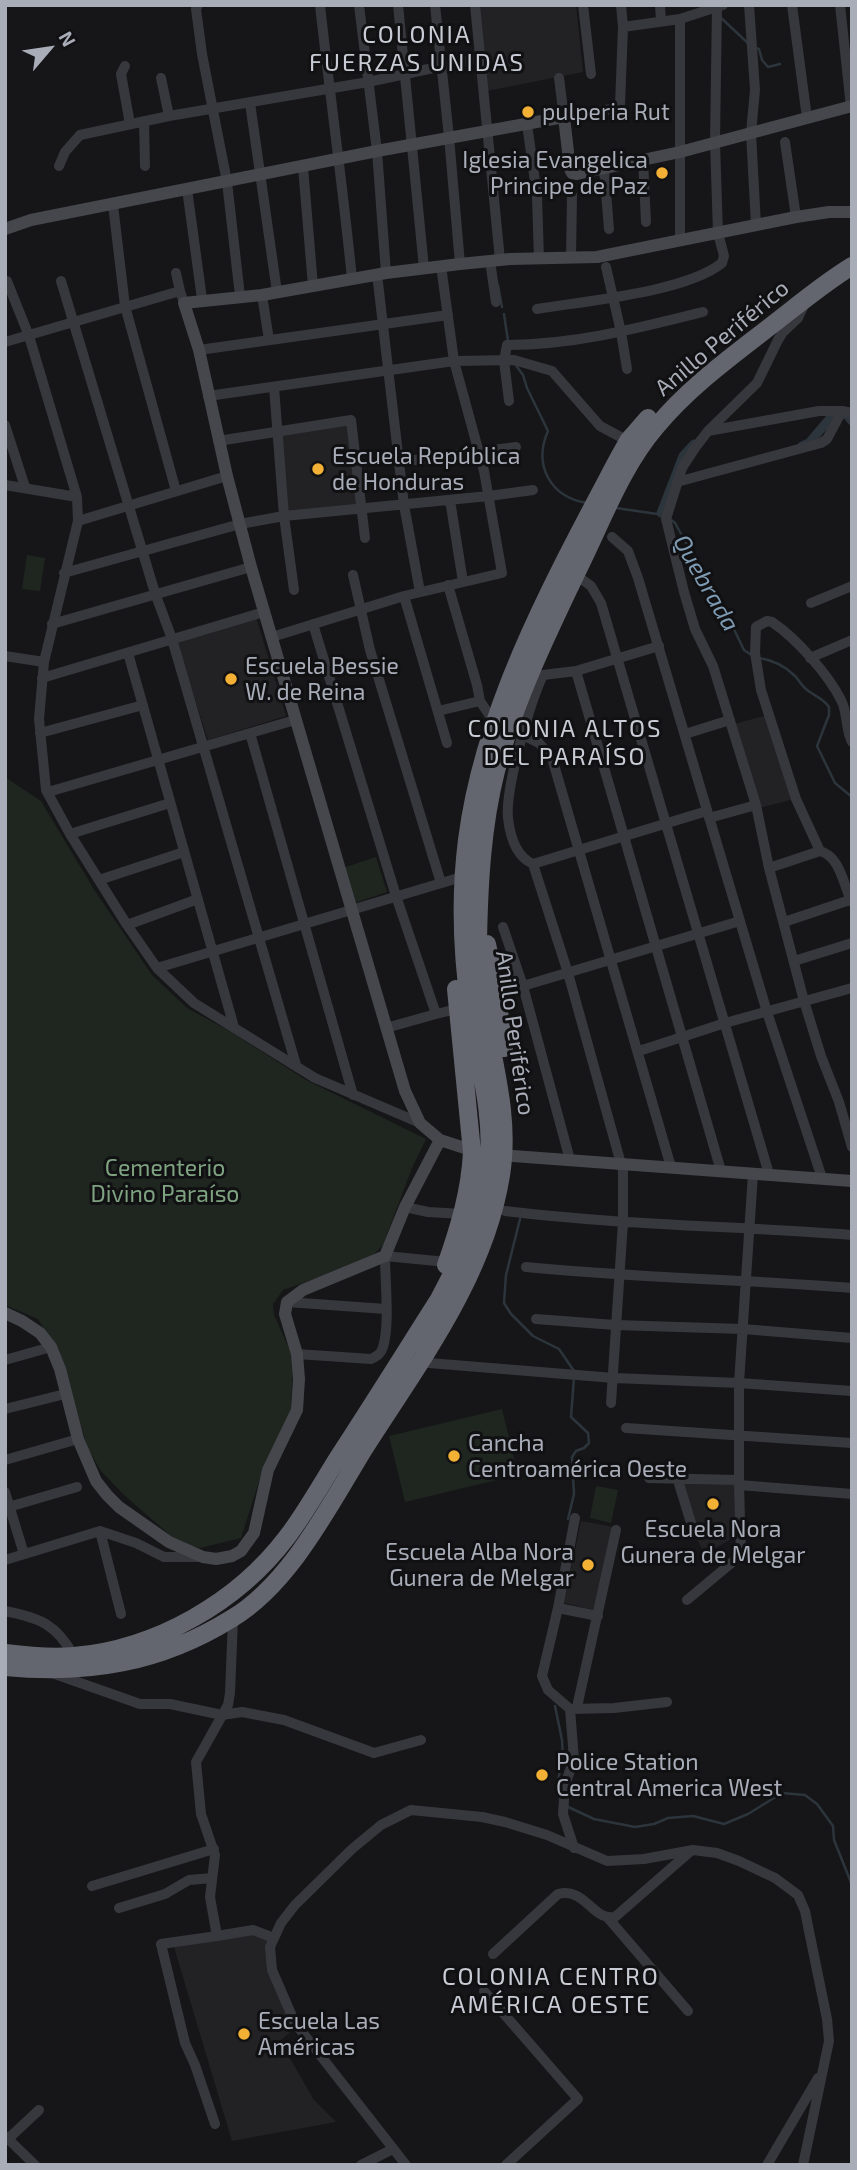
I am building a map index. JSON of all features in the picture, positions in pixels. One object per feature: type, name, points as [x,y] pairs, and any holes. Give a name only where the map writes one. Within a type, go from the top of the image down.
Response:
[{"type":"highway","name":"Anillo Periférico","points":[[5,1667],[45,1671],[79,1670],[128,1662],[170,1650],[233,1619],[257,1600],[304,1546],[455,1269],[468,1239],[486,1182],[490,1128],[487,1096],[470,1009],[464,953],[463,904],[467,841],[480,772],[494,722],[536,623],[575,541],[628,441],[655,410],[685,383],[812,282],[852,255]]},
{"type":"highway","name":"Anillo Periférico","points":[[5,1653],[44,1657],[74,1656],[125,1647],[147,1640],[212,1606],[246,1583],[288,1536],[454,1305],[469,1275],[495,1205],[502,1174],[504,1114],[478,949],[485,833],[496,774],[510,726],[576,575],[634,459],[658,424],[687,393],[720,366],[852,266]]},
{"type":"highway","points":[[376,1414],[384,1372],[441,1277],[447,1262],[478,1153],[457,1009],[448,881],[467,841]]},
{"type":"highway","points":[[376,1414],[410,1394],[472,1292],[505,1211],[515,1156],[495,982],[479,908]]},
{"type":"street","points":[[198,5],[195,9],[227,182],[240,296]]},
{"type":"street","points":[[320,5],[352,279]]},
{"type":"street","points":[[359,5],[377,151],[382,325],[404,505],[420,592]]},
{"type":"street","points":[[398,5],[424,268]]},
{"type":"street","points":[[435,5],[460,264]]},
{"type":"street","points":[[475,5],[487,132],[495,302]]},
{"type":"street","points":[[583,5],[591,74]]},
{"type":"street","points":[[5,229],[31,220],[377,151],[617,107],[620,105],[623,27],[621,5]]},
{"type":"street","points":[[660,5],[661,21]]},
{"type":"street","points":[[749,5],[755,90],[751,133],[756,225]]},
{"type":"street","points":[[792,5],[807,118]]},
{"type":"street","points":[[559,78],[572,173],[715,143],[851,106],[840,5]]},
{"type":"street","points":[[537,309],[685,281],[713,270],[722,262],[724,256],[718,233],[715,143],[718,9],[692,10],[680,19],[623,27]]},
{"type":"street","points":[[680,19],[680,240]]},
{"type":"street","points":[[60,166],[65,152],[76,136],[169,116],[368,82],[480,58]]},
{"type":"street","points":[[125,66],[121,72],[130,124]]},
{"type":"street","points":[[161,78],[169,116]]},
{"type":"street","points":[[250,103],[277,292]]},
{"type":"street","points":[[144,121],[145,166]]},
{"type":"street","points":[[527,124],[537,196],[538,259]]},
{"type":"street","points":[[785,142],[796,217]]},
{"type":"street","points":[[643,160],[646,222]]},
{"type":"street","points":[[303,167],[313,286]]},
{"type":"street","points":[[604,168],[609,229]]},
{"type":"street","points":[[187,190],[202,299]]},
{"type":"street","points":[[570,258],[572,195]]},
{"type":"street","points":[[113,205],[125,306],[176,491]]},
{"type":"street","points":[[5,342],[125,306],[182,297],[202,299],[261,295],[382,273],[460,264],[597,257],[796,217],[852,212]]},
{"type":"street","points":[[272,637],[404,596],[502,573],[489,496],[454,361],[442,266]]},
{"type":"street","points":[[606,267],[627,369]]},
{"type":"street","points":[[176,273],[199,350],[218,441],[251,567],[386,1028],[410,1103],[420,1123]]},
{"type":"street","points":[[7,281],[29,336],[77,497],[78,521],[44,662],[40,733],[48,792],[70,834],[127,925],[158,968],[194,1003],[315,1078],[420,1123],[440,1140],[478,1153]]},
{"type":"street","points":[[61,281],[155,593],[172,639],[296,1065]]},
{"type":"street","points":[[261,295],[268,340]]},
{"type":"street","points":[[808,298],[798,318],[778,340],[757,383],[708,431],[682,468],[667,511],[667,527],[695,629],[713,666],[730,720],[755,805],[804,1001],[852,1147]]},
{"type":"street","points":[[509,401],[505,361],[507,345],[541,345],[621,332],[703,312]]},
{"type":"street","points":[[199,350],[448,315]]},
{"type":"street","points":[[208,396],[454,361],[534,364],[552,371],[600,426],[628,441]]},
{"type":"street","points":[[274,387],[284,516],[294,590]]},
{"type":"street","points":[[677,482],[821,443],[827,439],[843,414],[819,411],[708,431]]},
{"type":"street","points":[[218,441],[351,420],[365,538]]},
{"type":"street","points":[[5,425],[25,487]]},
{"type":"street","points":[[399,462],[516,447]]},
{"type":"street","points":[[78,521],[227,476]]},
{"type":"street","points":[[5,485],[77,497]]},
{"type":"street","points":[[64,573],[240,524],[284,516],[362,510],[533,490]]},
{"type":"street","points":[[450,500],[463,582]]},
{"type":"street","points":[[612,537],[628,551],[638,578],[767,1012],[822,1178]]},
{"type":"street","points":[[52,624],[251,567]]},
{"type":"street","points":[[158,968],[448,881],[370,650],[353,575]]},
{"type":"street","points":[[576,575],[596,592],[769,1174]]},
{"type":"street","points":[[448,585],[480,701],[494,722]]},
{"type":"street","points":[[811,603],[852,586]]},
{"type":"street","points":[[404,596],[447,743]]},
{"type":"street","points":[[43,678],[264,612]]},
{"type":"street","points":[[820,851],[796,799],[761,690],[755,653],[757,627],[767,621],[772,622],[795,640],[810,658],[841,698],[847,719],[847,732],[852,742]]},
{"type":"street","points":[[313,624],[396,896],[436,1014]]},
{"type":"street","points":[[810,658],[852,640]]},
{"type":"street","points":[[659,646],[576,671],[543,675],[523,735],[511,783],[508,820],[517,852],[524,860],[533,864],[666,824],[755,805]]},
{"type":"street","points":[[128,653],[234,1027]]},
{"type":"street","points":[[5,656],[44,662]]},
{"type":"street","points":[[576,671],[722,1171]]},
{"type":"street","points":[[841,698],[852,694]]},
{"type":"street","points":[[438,711],[480,701]]},
{"type":"street","points":[[40,733],[142,705]]},
{"type":"street","points":[[48,792],[295,720]]},
{"type":"street","points":[[685,734],[730,720]]},
{"type":"street","points":[[250,733],[354,1095]]},
{"type":"street","points":[[523,735],[539,743],[552,758],[671,1167]]},
{"type":"street","points":[[70,834],[170,803]]},
{"type":"street","points":[[485,833],[499,821],[508,820]]},
{"type":"street","points":[[769,868],[820,851],[827,853],[835,862],[851,901],[784,922]]},
{"type":"street","points":[[99,880],[184,852]]},
{"type":"street","points":[[533,864],[568,973],[624,1179],[611,1403]]},
{"type":"street","points":[[127,925],[198,899]]},
{"type":"street","points":[[523,986],[740,921]]},
{"type":"street","points":[[503,927],[523,986],[570,1160]]},
{"type":"street","points":[[794,961],[852,943]]},
{"type":"street","points":[[495,982],[519,975]]},
{"type":"street","points":[[639,1051],[725,1023],[852,988]]},
{"type":"street","points":[[386,1028],[457,1009]]},
{"type":"street","points":[[298,1354],[371,1359],[379,1355],[383,1346],[386,1309],[385,1256],[405,1207],[440,1140]]},
{"type":"street","points":[[515,1156],[852,1181]]},
{"type":"street","points":[[687,1600],[741,1555],[738,1482],[739,1383],[753,1174]]},
{"type":"street","points":[[405,1207],[428,1212],[462,1214]]},
{"type":"street","points":[[505,1211],[562,1218],[852,1235]]},
{"type":"street","points":[[5,1560],[100,1531],[136,1543],[164,1557],[216,1559],[241,1551],[254,1533],[268,1470],[296,1410],[298,1354],[285,1314],[287,1303],[303,1290],[385,1256],[447,1262]]},
{"type":"street","points":[[526,1267],[618,1276],[746,1280],[852,1288]]},
{"type":"street","points":[[287,1303],[386,1309]]},
{"type":"street","points":[[5,1313],[40,1333],[51,1347],[60,1369],[78,1439],[96,1481],[119,1507],[169,1542],[203,1558]]},
{"type":"street","points":[[536,1319],[615,1325],[743,1329],[852,1338]]},
{"type":"street","points":[[5,1360],[51,1347]]},
{"type":"street","points":[[429,1363],[614,1378],[852,1391]]},
{"type":"street","points":[[5,1409],[65,1394]]},
{"type":"street","points":[[626,1428],[852,1443]]},
{"type":"street","points":[[5,1460],[78,1439]]},
{"type":"street","points":[[677,1477],[691,1522]]},
{"type":"street","points":[[649,1478],[677,1477],[852,1494]]},
{"type":"street","points":[[8,1508],[76,1487]]},
{"type":"street","points":[[5,1492],[24,1554]]},
{"type":"street","points":[[575,1518],[542,1676],[548,1690],[573,1708],[614,1708],[667,1702]]},
{"type":"street","points":[[574,1848],[563,1814],[565,1785],[574,1759],[573,1708],[598,1616],[616,1530]]},
{"type":"street","points":[[100,1531],[121,1614]]},
{"type":"street","points":[[558,1608],[598,1616]]},
{"type":"street","points":[[5,1612],[40,1620],[55,1629],[74,1656]]},
{"type":"street","points":[[216,1936],[210,1897],[214,1849],[201,1814],[196,1762],[222,1716],[230,1693],[233,1619]]},
{"type":"street","points":[[45,1671],[140,1704],[170,1704],[222,1716],[242,1712],[284,1720],[374,1753],[421,1740]]},
{"type":"street","points":[[406,2165],[295,2023],[272,1970],[270,1947],[295,1905],[352,1849],[381,1825],[411,1810],[505,1822],[547,1835],[612,1861],[644,1859],[693,1850],[717,1853],[775,1878],[798,1895],[805,1911],[829,2041],[803,2165]]},
{"type":"street","points":[[92,1886],[214,1849]]},
{"type":"street","points":[[608,1918],[615,1917],[693,1850]]},
{"type":"street","points":[[118,1908],[164,1894],[189,1880],[212,1878]]},
{"type":"street","points":[[493,1954],[558,1894],[576,1894],[608,1918],[688,2011]]},
{"type":"street","points":[[215,2123],[185,2043],[161,1944],[253,1930],[274,1938]]},
{"type":"street","points":[[484,1991],[578,2099],[506,2165]]},
{"type":"street","points":[[767,2165],[823,2070]]},
{"type":"street","points":[[35,2165],[7,2138],[39,2110]]},
{"type":"street","points":[[361,2165],[374,2161],[393,2149]]},
{"type":"shaded area","points":[[479,5],[576,5],[583,72],[487,91]]},
{"type":"shaded area","name":"Escuela República de Honduras","points":[[347,423],[358,506],[287,511],[281,433]]},
{"type":"shaded area","name":"Escuela Bessie W. de Reina","points":[[256,617],[286,716],[208,740],[176,641]]},
{"type":"shaded area","points":[[768,715],[794,799],[759,808],[734,724]]},
{"type":"shaded area","name":"Escuela Nora Gunera de Melgar","points":[[681,1481],[736,1483],[738,1535],[705,1554],[694,1534]]},
{"type":"shaded area","name":"Escuela Alba Nora Gunera de Melgar","points":[[581,1521],[614,1527],[595,1610],[564,1603]]},
{"type":"shaded area","name":"Escuela Las Américas","points":[[252,1932],[269,1938],[266,1947],[295,2028],[280,2041],[314,2100],[336,2122],[232,2141],[174,1947]]},
{"type":"green space","points":[[27,555],[45,558],[40,591],[22,589]]},
{"type":"green space","name":"Cementerio Divino Paraíso","points":[[5,777],[41,801],[95,891],[152,975],[187,1008],[231,1032],[306,1080],[426,1139],[383,1245],[374,1254],[340,1270],[283,1290],[273,1304],[274,1315],[293,1357],[291,1410],[264,1466],[241,1538],[200,1548],[180,1544],[123,1494],[101,1471],[88,1449],[58,1351],[38,1319],[5,1305]]},
{"type":"green space","points":[[376,857],[387,892],[354,903],[343,868]]},
{"type":"green space","name":"Cancha Centroamérica Oeste","points":[[502,1409],[518,1475],[405,1502],[389,1436]]},
{"type":"green space","points":[[596,1486],[618,1490],[611,1523],[590,1518]]},
{"type":"waterway","points":[[719,16],[750,45]]},
{"type":"waterway","points":[[756,48],[768,67],[780,64]]},
{"type":"waterway","name":"Quebrada","points":[[498,285],[502,307]]},
{"type":"waterway","name":"Quebrada","points":[[504,314],[508,341]]},
{"type":"waterway","name":"Quebrada","points":[[515,364],[523,375],[548,431],[543,456],[548,477],[554,487],[563,494],[587,503]]},
{"type":"waterway","points":[[802,446],[809,443],[832,416],[846,414],[852,421]]},
{"type":"waterway","points":[[661,513],[683,456],[694,444]]},
{"type":"waterway","name":"Quebrada","points":[[616,508],[664,515]]},
{"type":"waterway","name":"Quebrada","points":[[669,518],[675,523],[704,575],[717,608],[731,623],[744,650],[753,656]]},
{"type":"waterway","name":"Quebrada","points":[[759,658],[787,669],[829,707],[829,715],[817,746],[835,783],[852,797]]},
{"type":"waterway","points":[[520,1219],[506,1275],[504,1303],[533,1336],[559,1349],[574,1371]]},
{"type":"waterway","points":[[568,1519],[574,1494],[572,1457],[589,1443],[588,1433],[571,1417],[574,1378]]},
{"type":"waterway","points":[[555,1706],[563,1758],[557,1784],[560,1799]]},
{"type":"waterway","points":[[566,1806],[594,1819],[635,1827],[654,1824],[668,1818],[693,1816],[724,1824],[748,1814],[782,1793],[805,1795],[817,1804],[833,1826],[834,1840],[852,1885]]},
{"type":"place","name":"pulperia Rut","points":[[528,112]]},
{"type":"place","name":"Iglesia Evangelica Principe de Paz","points":[[662,173]]},
{"type":"place","name":"Escuela República de Honduras","points":[[318,469]]},
{"type":"place","name":"Escuela Bessie W. de Reina","points":[[231,679]]},
{"type":"place","name":"Cancha Centroamérica Oeste","points":[[454,1456]]},
{"type":"place","name":"Escuela Nora Gunera de Melgar","points":[[713,1504]]},
{"type":"place","name":"Escuela Alba Nora Gunera de Melgar","points":[[588,1565]]},
{"type":"place","name":"Police Station Central America West","points":[[542,1775]]},
{"type":"place","name":"Escuela Las Américas","points":[[244,2034]]},
{"type":"district","name":"COLONIA FUERZAS UNIDAS","points":[[417,49]]},
{"type":"district","name":"COLONIA ALTOS DEL PARAÍSO","points":[[565,743]]},
{"type":"district","name":"COLONIA CENTRO AMÉRICA OESTE","points":[[551,1991]]}]
